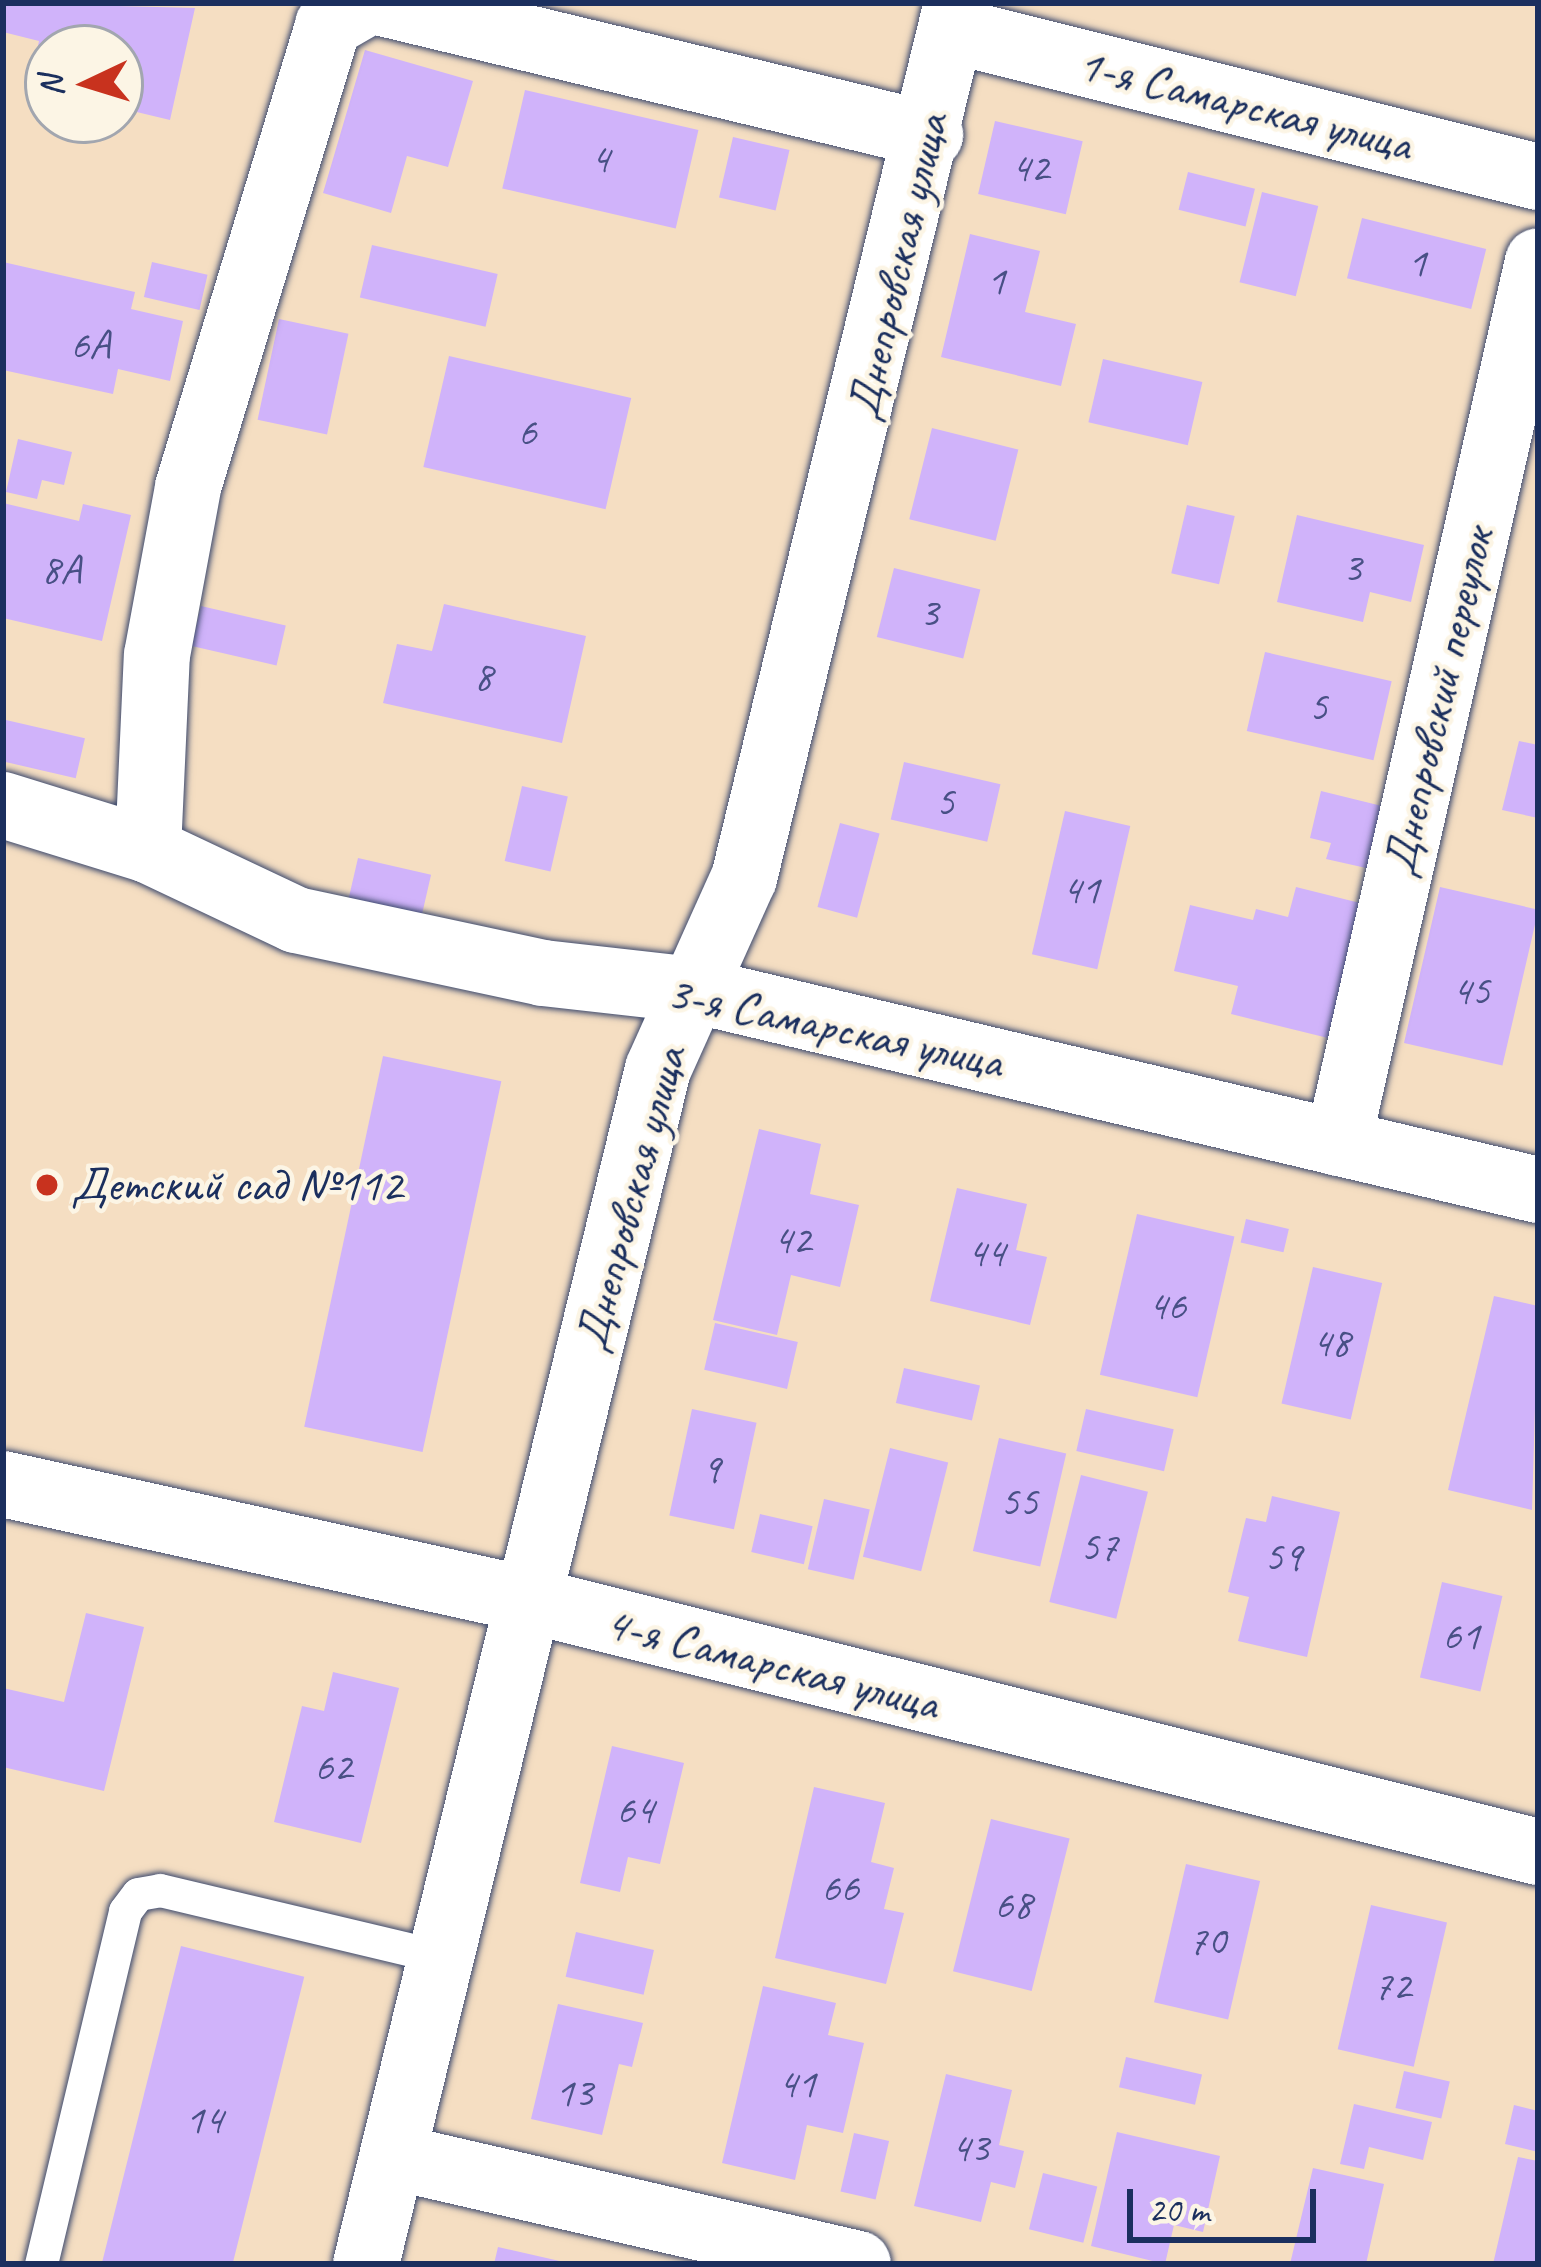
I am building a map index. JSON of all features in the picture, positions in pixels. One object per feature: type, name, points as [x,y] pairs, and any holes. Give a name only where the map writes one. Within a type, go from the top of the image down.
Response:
[{"type":"street","points":[[148,850],[157,656],[188,487],[328,25],[366,3]]},
{"type":"street","points":[[382,3],[930,135]]},
{"type":"street","name":"Днепровская улица","points":[[366,2264],[395,2157],[436,1957],[477,1822],[525,1599],[658,1069],[744,878],[930,135],[954,16]]},
{"type":"street","name":"1-я Самарская улица","points":[[954,16],[1538,177]]},
{"type":"street","name":"Днепровский переулок","points":[[1338,1143],[1538,261]]},
{"type":"street","name":"3-я Самарская улица","points":[[3,805],[148,850],[296,920],[543,973],[694,990],[1538,1190]]},
{"type":"street","name":"4-я Самарская улица","points":[[3,1484],[525,1599],[1538,1852]]},
{"type":"street","points":[[395,2157],[858,2264]]},
{"type":"lane","points":[[41,2264],[125,1911],[138,1894],[160,1890],[436,1957]]},
{"type":"building","points":[[3,3],[195,8],[170,120],[144,114],[144,24],[24,24],[24,37],[3,32]]},
{"type":"building","points":[[365,50],[473,81],[448,167],[407,156],[391,213],[323,193]]},
{"type":"building","points":[[525,90],[698,130],[676,228],[502,188]]},
{"type":"building","points":[[995,121],[1083,141],[1066,214],[978,194]]},
{"type":"building","points":[[733,137],[790,150],[776,210],[719,197]]},
{"type":"building","points":[[1188,172],[1255,189],[1246,227],[1179,210]]},
{"type":"building","points":[[1262,192],[1318,206],[1296,296],[1240,282]]},
{"type":"building","points":[[1362,218],[1486,249],[1471,309],[1347,278]]},
{"type":"building","points":[[970,234],[1040,251],[1025,312],[1076,324],[1061,386],[941,357]]},
{"type":"building","points":[[372,245],[498,274],[486,327],[360,298]]},
{"type":"building","points":[[3,262],[135,292],[131,309],[183,321],[170,381],[118,369],[113,394],[3,370]]},
{"type":"building","points":[[152,262],[208,275],[199,310],[144,297]]},
{"type":"building","points":[[279,319],[348,334],[327,435],[258,420]]},
{"type":"building","points":[[449,356],[631,398],[606,509],[423,467]]},
{"type":"building","points":[[1103,359],[1202,382],[1188,445],[1088,422]]},
{"type":"building","points":[[932,428],[1018,450],[996,541],[909,519]]},
{"type":"building","points":[[18,439],[72,452],[64,485],[42,480],[37,499],[6,492]]},
{"type":"building","points":[[3,503],[79,521],[83,504],[131,515],[102,641],[3,618]]},
{"type":"building","points":[[1187,505],[1235,516],[1219,584],[1171,573]]},
{"type":"building","points":[[1297,515],[1424,545],[1411,602],[1370,592],[1363,622],[1277,602]]},
{"type":"building","points":[[894,568],[980,590],[963,658],[877,637]]},
{"type":"building","points":[[444,604],[586,636],[562,743],[383,703],[397,644],[432,651]]},
{"type":"building","points":[[201,606],[286,626],[277,666],[192,646]]},
{"type":"building","points":[[1265,652],[1392,681],[1373,760],[1247,731]]},
{"type":"building","points":[[6,720],[85,738],[76,778],[3,761]]},
{"type":"building","points":[[1519,741],[1538,745],[1538,818],[1502,810]]},
{"type":"building","points":[[904,762],[1000,784],[987,842],[891,819]]},
{"type":"building","points":[[522,786],[568,797],[550,872],[505,861]]},
{"type":"building","points":[[1321,791],[1390,808],[1375,870],[1326,859],[1331,843],[1310,838]]},
{"type":"building","points":[[1065,811],[1130,826],[1097,969],[1032,954]]},
{"type":"building","points":[[840,823],[880,834],[857,918],[817,907]]},
{"type":"building","points":[[358,858],[431,875],[421,919],[348,902]]},
{"type":"building","points":[[1296,887],[1360,903],[1328,1038],[1231,1014],[1238,986],[1174,971],[1190,905],[1253,920],[1256,909],[1288,917]]},
{"type":"building","points":[[1440,887],[1538,910],[1502,1066],[1404,1043]]},
{"type":"building","points":[[383,1056],[501,1081],[423,1452],[304,1427]]},
{"type":"building","points":[[759,1129],[821,1144],[810,1194],[859,1205],[840,1287],[791,1275],[777,1335],[713,1320]]},
{"type":"building","points":[[957,1188],[1027,1204],[1016,1250],[1047,1257],[1030,1325],[930,1301]]},
{"type":"building","points":[[1137,1214],[1234,1236],[1197,1397],[1100,1375]]},
{"type":"building","points":[[1246,1219],[1289,1229],[1283,1252],[1241,1242]]},
{"type":"building","points":[[1313,1267],[1382,1283],[1351,1419],[1282,1403]]},
{"type":"building","points":[[1494,1296],[1538,1306],[1532,1510],[1448,1490]]},
{"type":"building","points":[[715,1323],[798,1342],[787,1389],[704,1370]]},
{"type":"building","points":[[904,1368],[980,1386],[972,1421],[896,1403]]},
{"type":"building","points":[[692,1409],[757,1423],[734,1529],[669,1516]]},
{"type":"building","points":[[1086,1409],[1174,1429],[1164,1471],[1076,1451]]},
{"type":"building","points":[[999,1438],[1066,1454],[1040,1567],[973,1551]]},
{"type":"building","points":[[890,1448],[948,1463],[921,1571],[863,1557]]},
{"type":"building","points":[[1081,1475],[1148,1492],[1116,1619],[1049,1602]]},
{"type":"building","points":[[1272,1496],[1340,1512],[1307,1657],[1238,1641],[1249,1597],[1228,1592],[1246,1518],[1266,1522]]},
{"type":"building","points":[[824,1499],[870,1510],[854,1580],[808,1569]]},
{"type":"building","points":[[760,1514],[813,1526],[804,1564],[751,1552]]},
{"type":"building","points":[[1442,1582],[1502,1596],[1480,1691],[1420,1677]]},
{"type":"building","points":[[86,1613],[144,1627],[104,1791],[3,1767],[3,1688],[64,1702]]},
{"type":"building","points":[[333,1672],[399,1688],[361,1843],[274,1822],[302,1706],[324,1711]]},
{"type":"building","points":[[612,1746],[684,1763],[660,1864],[628,1857],[620,1892],[580,1883]]},
{"type":"building","points":[[814,1787],[885,1803],[871,1862],[894,1868],[884,1909],[904,1913],[886,1984],[775,1958]]},
{"type":"building","points":[[991,1819],[1070,1839],[1032,1991],[953,1971]]},
{"type":"building","points":[[1186,1864],[1260,1881],[1228,2019],[1154,2002]]},
{"type":"building","points":[[1371,1905],[1447,1923],[1414,2067],[1338,2049]]},
{"type":"building","points":[[576,1932],[654,1950],[644,1995],[566,1977]]},
{"type":"building","points":[[181,1946],[304,1977],[233,2264],[102,2263]]},
{"type":"building","points":[[763,1986],[836,2003],[828,2035],[864,2043],[843,2133],[807,2125],[795,2180],[722,2163]]},
{"type":"building","points":[[558,2004],[643,2023],[632,2067],[619,2064],[602,2135],[531,2119]]},
{"type":"building","points":[[1126,2057],[1202,2075],[1195,2105],[1119,2087]]},
{"type":"building","points":[[1404,2071],[1450,2082],[1441,2119],[1395,2108]]},
{"type":"building","points":[[946,2074],[1012,2090],[999,2145],[1024,2151],[1015,2188],[991,2182],[981,2222],[914,2206]]},
{"type":"building","points":[[1354,2104],[1432,2122],[1423,2160],[1369,2147],[1364,2169],[1340,2164]]},
{"type":"building","points":[[1514,2105],[1538,2111],[1538,2152],[1505,2144]]},
{"type":"building","points":[[1117,2132],[1220,2156],[1203,2232],[1174,2225],[1165,2264],[1091,2246]]},
{"type":"building","points":[[854,2133],[889,2141],[876,2200],[841,2191]]},
{"type":"building","points":[[1518,2157],[1538,2161],[1538,2264],[1493,2264]]},
{"type":"building","points":[[1313,2168],[1384,2184],[1366,2264],[1290,2264]]},
{"type":"building","points":[[1043,2173],[1097,2187],[1083,2243],[1029,2229]]},
{"type":"building","points":[[498,2247],[564,2262],[494,2264]]},
{"type":"place","name":"Детский сад №112","points":[[47,1185]]}]
